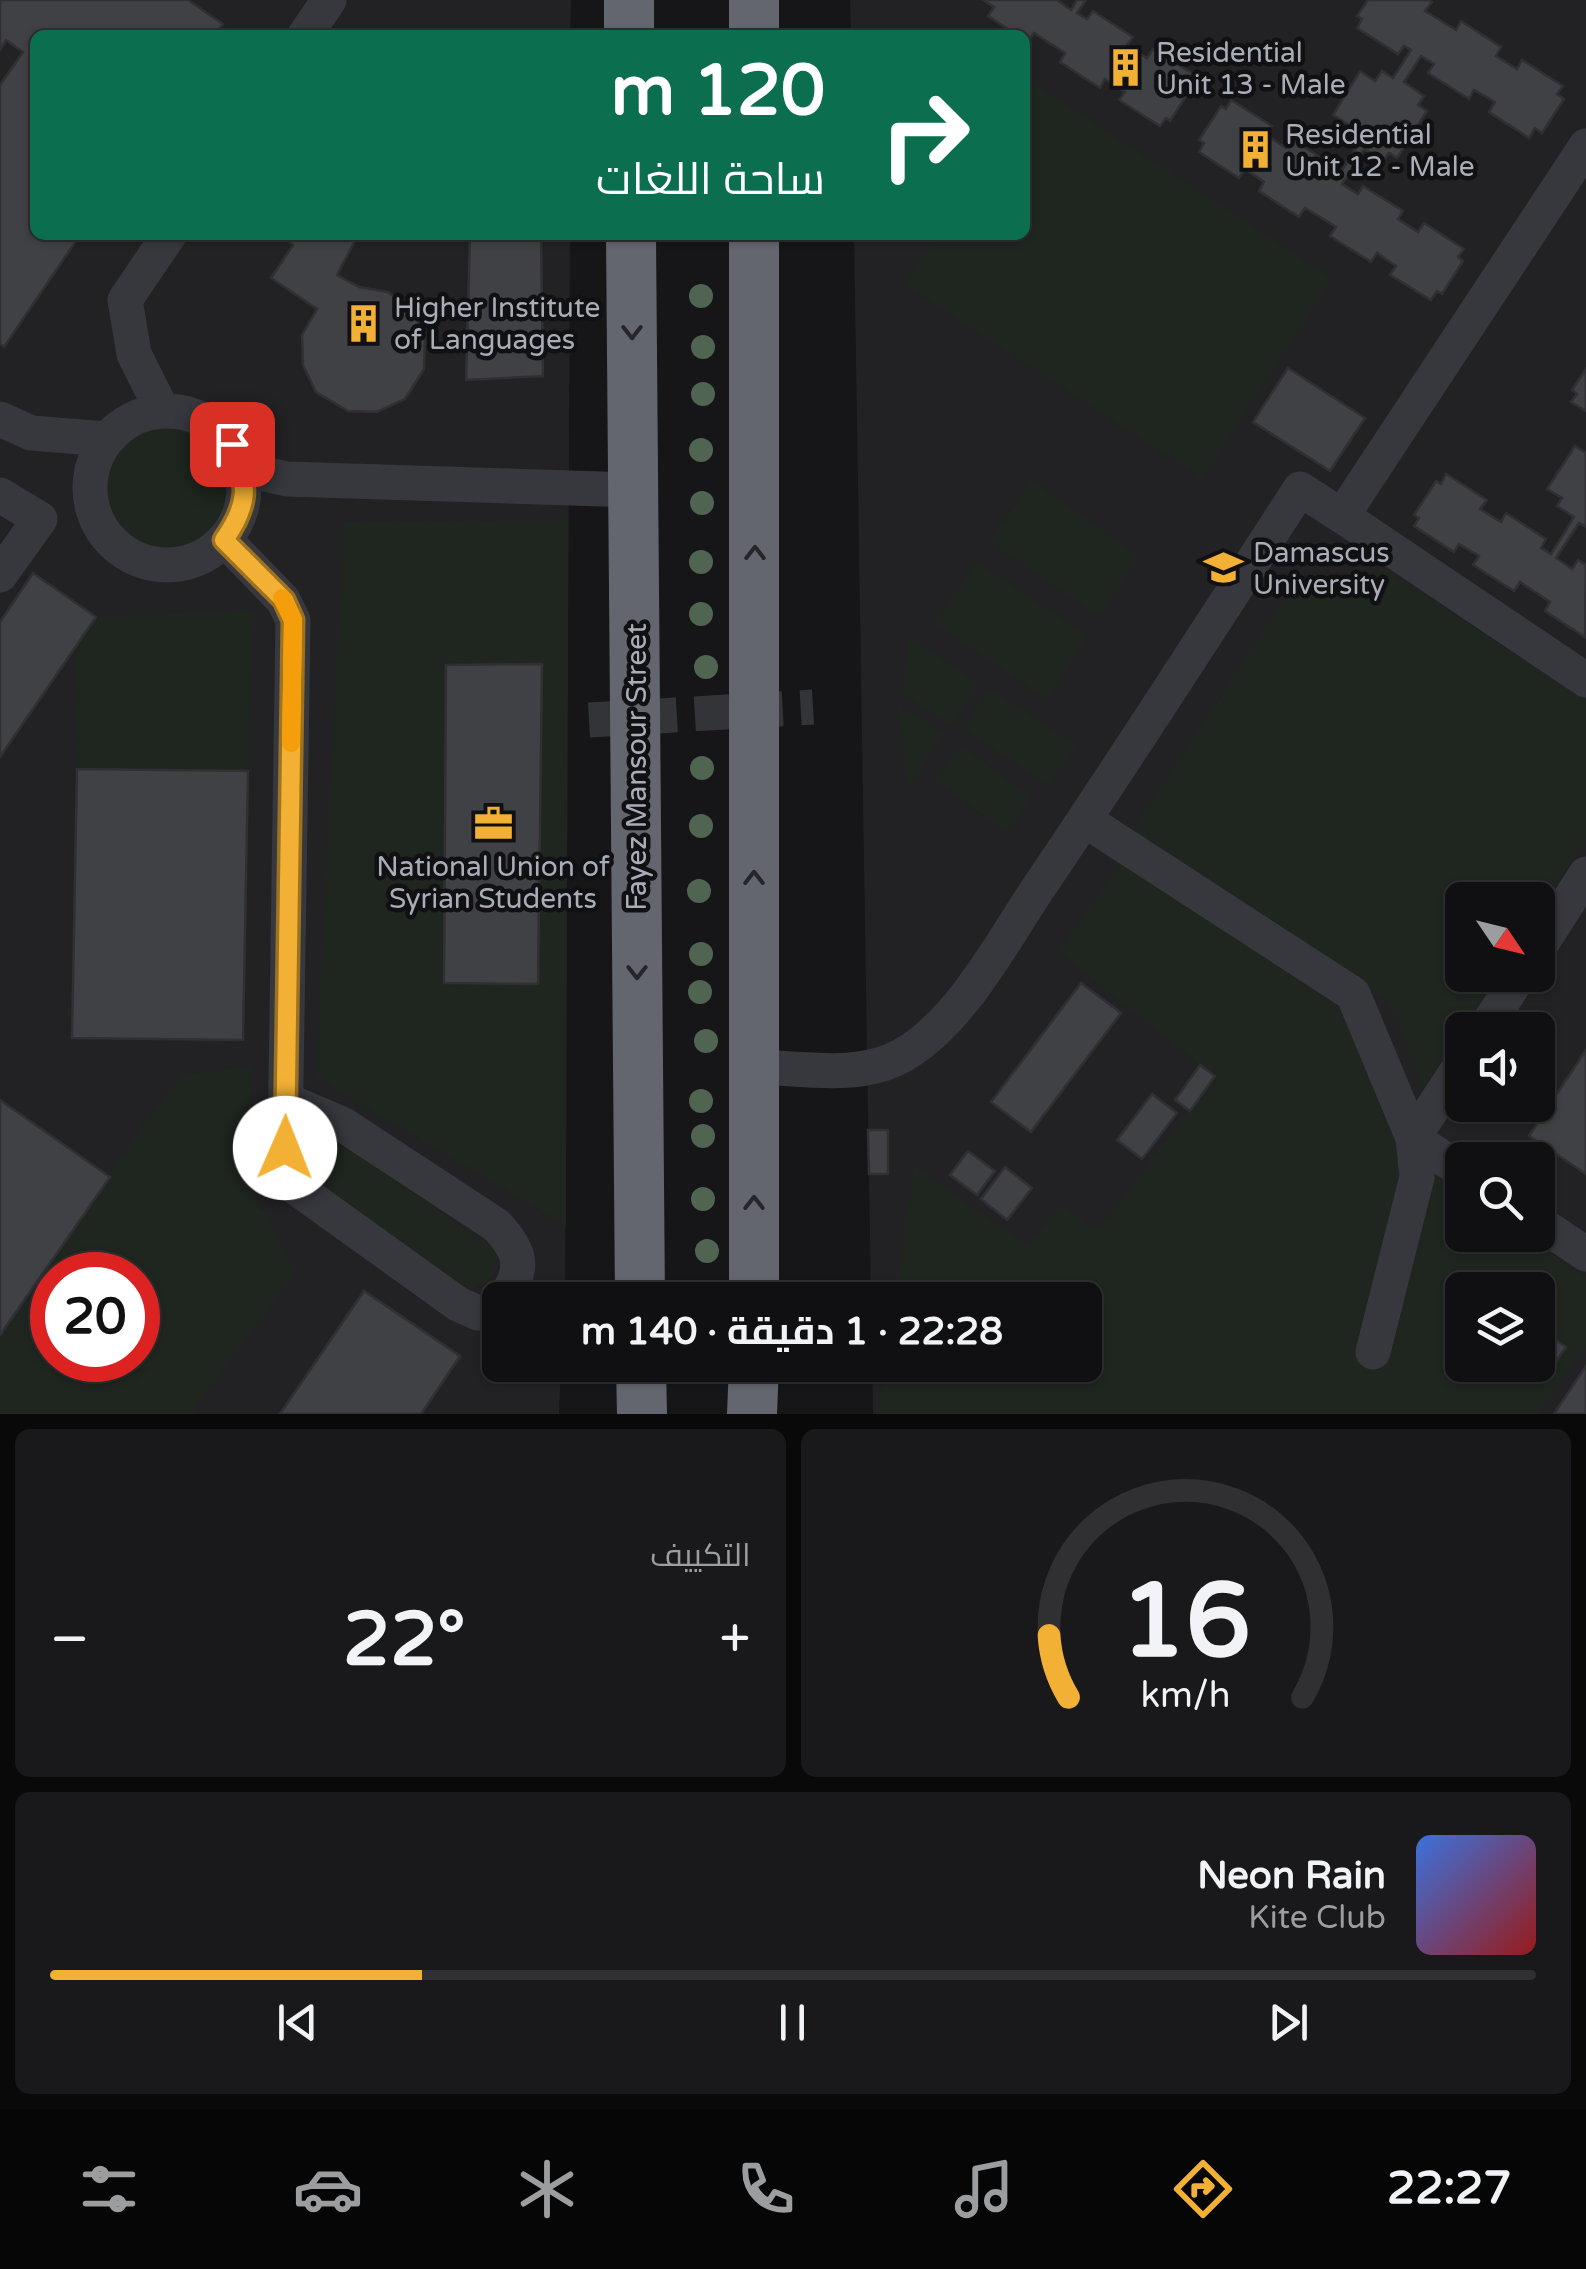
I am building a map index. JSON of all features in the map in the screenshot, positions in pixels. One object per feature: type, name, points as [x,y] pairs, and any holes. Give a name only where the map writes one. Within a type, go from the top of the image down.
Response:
[{"type":"highway","points":[[629,0],[629,30]]},
{"type":"highway","points":[[754,0],[754,30]]},
{"type":"highway","name":"Fayez Mansour Street","points":[[631,240],[640,1282]]},
{"type":"highway","points":[[754,240],[754,1282]]},
{"type":"lane","points":[[1342,516],[1586,146]]},
{"type":"lane","points":[[162,410],[134,354],[125,300],[166,240]]},
{"type":"lane","points":[[162,410],[190,413],[214,425],[232,444],[243,470],[245,495],[239,519],[224,540],[205,556],[182,564],[158,566],[135,559],[114,546],[99,526],[90,504],[90,479],[95,458],[106,439],[141,414],[162,410]]},
{"type":"lane","points":[[0,419],[31,432],[106,439]]},
{"type":"lane","points":[[243,470],[287,478],[633,490]]},
{"type":"lane","points":[[0,576],[40,519],[90,479]]},
{"type":"lane","points":[[754,1067],[864,1070],[902,1056],[936,1032],[969,991],[1084,820],[1300,489],[1586,680]]},
{"type":"lane","points":[[0,495],[40,519]]},
{"type":"lane","points":[[224,540],[284,600],[293,620],[285,1148],[295,1186],[458,1304],[482,1313]]},
{"type":"lane","points":[[1084,820],[1353,994],[1413,1138],[1417,1177],[1374,1352]]},
{"type":"lane","points":[[1555,922],[1586,874]]},
{"type":"lane","points":[[1413,1138],[1445,1089]]},
{"type":"lane","points":[[286,1100],[342,1124],[496,1225],[514,1244],[520,1266],[512,1282]]},
{"type":"lane","points":[[1413,1138],[1445,1160]]},
{"type":"lane","points":[[1555,1233],[1586,1254]]},
{"type":"shaded area","points":[[0,0],[571,0],[570,30],[30,30],[30,240],[570,240],[565,1282],[482,1282],[482,1382],[560,1382],[559,1414],[0,1414]]},
{"type":"shaded area","name":"Damascus University","points":[[850,0],[1586,0],[1586,1414],[873,1414],[872,1382],[1102,1382],[1102,1282],[871,1282],[854,240],[1030,240],[1030,30],[851,30]]},
{"type":"shaded area","points":[[1036,85],[1332,278],[1202,478],[905,285],[935,240],[1030,240],[1030,94]]},
{"type":"shaded area","points":[[167,422],[193,427],[214,442],[229,463],[234,489],[229,515],[214,536],[193,551],[167,556],[141,551],[120,536],[105,515],[100,489],[105,463],[120,442],[141,427]]},
{"type":"shaded area","points":[[1032,481],[1140,556],[1099,616],[990,542]]},
{"type":"shaded area","points":[[568,520],[566,1226],[316,1077],[344,522]]},
{"type":"shaded area","points":[[977,562],[1088,636],[1046,699],[936,624]]},
{"type":"shaded area","points":[[1381,567],[1586,700],[1586,839],[1555,888],[1555,882],[1445,882],[1445,992],[1487,992],[1474,1012],[1445,1012],[1445,1057],[1424,1089],[1392,1007],[1380,995],[1132,833],[1301,574],[1352,588]]},
{"type":"shaded area","points":[[254,610],[248,771],[77,769],[76,646],[96,617]]},
{"type":"shaded area","points":[[909,635],[979,684],[950,726],[904,694]]},
{"type":"shaded area","points":[[990,689],[1076,745],[1049,786],[964,730]]},
{"type":"shaded area","points":[[897,703],[943,733],[908,787]]},
{"type":"shaded area","points":[[961,746],[1031,797],[1006,832],[936,781]]},
{"type":"shaded area","points":[[1122,863],[1338,994],[1390,1133],[1445,1181],[1445,1252],[1547,1252],[1586,1277],[1586,1345],[1538,1414],[878,1414],[883,1382],[1102,1382],[1102,1282],[898,1282],[914,1166],[1029,1246],[1060,1204],[1098,1231],[1215,1077],[1058,952]]},
{"type":"shaded area","points":[[251,1066],[250,1183],[295,1272],[194,1408],[202,1414],[0,1414],[0,1325],[30,1284],[30,1382],[160,1382],[160,1252],[53,1252],[181,1075]]},
{"type":"shaded area","points":[[345,1145],[496,1250],[493,1281],[469,1289],[339,1198],[314,1171],[318,1149]]},
{"type":"building","points":[[0,0],[188,0],[223,24],[219,30],[30,30],[30,240],[77,240],[4,347],[0,344],[0,85],[23,52],[6,40],[0,50]]},
{"type":"building","name":"Residential Unit 13 - Male","points":[[983,0],[1057,0],[1071,10],[1077,0],[1086,0],[1077,13],[1087,19],[1093,11],[1133,37],[1127,45],[1147,58],[1153,49],[1193,74],[1187,84],[1192,87],[1170,121],[1166,118],[1160,126],[1119,100],[1125,92],[1105,79],[1100,88],[1060,62],[1065,53],[1034,33],[1030,39],[1030,30],[1009,30],[988,16],[994,7]]},
{"type":"building","name":"Residential Unit 12 - Male","points":[[1368,0],[1429,0],[1432,2],[1425,11],[1456,30],[1461,21],[1501,47],[1496,56],[1517,69],[1522,60],[1563,86],[1557,94],[1564,99],[1542,133],[1535,128],[1529,138],[1489,112],[1495,102],[1474,90],[1469,99],[1428,73],[1434,64],[1421,56],[1404,82],[1424,96],[1418,105],[1427,111],[1397,158],[1389,153],[1383,161],[1364,149],[1342,184],[1358,194],[1363,186],[1403,211],[1398,219],[1418,232],[1424,223],[1464,249],[1458,257],[1463,261],[1442,294],[1437,291],[1431,300],[1390,275],[1396,266],[1377,253],[1371,262],[1330,236],[1336,227],[1305,208],[1299,217],[1259,191],[1264,182],[1245,169],[1239,178],[1199,152],[1204,143],[1199,140],[1221,106],[1226,109],[1231,100],[1272,126],[1266,135],[1286,148],[1292,139],[1332,165],[1326,174],[1336,180],[1359,143],[1342,132],[1348,124],[1333,115],[1360,71],[1375,81],[1382,71],[1393,78],[1411,50],[1404,46],[1398,54],[1357,28],[1362,19],[1357,16]]},
{"type":"building","name":"Higher Institute of Languages","points":[[286,240],[355,240],[337,275],[359,287],[388,292],[413,310],[425,336],[424,369],[405,399],[377,412],[348,411],[316,392],[303,365],[302,335],[317,309],[271,278],[293,245]]},
{"type":"building","name":"Higher Institute of Languages","points":[[470,240],[541,240],[543,376],[466,380]]},
{"type":"building","points":[[1288,368],[1365,418],[1330,471],[1253,422]]},
{"type":"building","points":[[1586,369],[1586,411],[1571,402],[1577,394],[1572,390]]},
{"type":"building","points":[[1575,446],[1586,453],[1586,527],[1579,523],[1556,558],[1572,569],[1578,560],[1586,565],[1585,637],[1545,611],[1550,602],[1520,582],[1514,591],[1473,565],[1479,556],[1459,544],[1454,552],[1414,526],[1419,518],[1414,515],[1436,481],[1441,484],[1446,474],[1487,500],[1480,509],[1501,522],[1506,513],[1546,539],[1541,548],[1551,554],[1574,517],[1557,506],[1562,498],[1547,489]]},
{"type":"building","points":[[33,573],[96,617],[0,757],[0,622]]},
{"type":"building","name":"National Union of Syrian Students","points":[[542,664],[538,984],[444,983],[446,665]]},
{"type":"building","points":[[77,769],[248,771],[243,1040],[72,1038]]},
{"type":"building","points":[[1081,983],[1121,1013],[1031,1132],[991,1102]]},
{"type":"building","points":[[1586,1050],[1586,1174],[1555,1153],[1555,1142],[1538,1142],[1529,1136],[1538,1122],[1555,1122],[1555,1097]]},
{"type":"building","points":[[1200,1065],[1215,1076],[1190,1111],[1175,1100]]},
{"type":"building","points":[[1152,1094],[1177,1113],[1142,1159],[1117,1140]]},
{"type":"building","points":[[0,1100],[110,1177],[58,1252],[30,1252],[30,1292],[0,1335]]},
{"type":"building","points":[[868,1130],[888,1130],[888,1174],[869,1174]]},
{"type":"building","points":[[968,1151],[995,1171],[977,1195],[950,1175]]},
{"type":"building","points":[[1005,1167],[1032,1188],[1007,1220],[981,1199]]},
{"type":"building","points":[[364,1291],[460,1356],[421,1414],[280,1414]]},
{"type":"building","points":[[364,1291],[460,1356],[421,1414],[280,1414]]},
{"type":"building","points":[[1555,1340],[1566,1347],[1555,1363]]},
{"type":"building","points":[[1586,1366],[1586,1414],[1554,1414]]},
{"type":"tunnel","points":[[589,720],[813,707]]},
{"type":"slow traffic","points":[[282,598],[293,620],[291,743]]},
{"type":"place","name":"Residential Unit 13 - Male","points":[[1126,68]]},
{"type":"place","name":"Residential Unit 12 - Male","points":[[1255,150]]},
{"type":"place","name":"Higher Institute of Languages","points":[[364,323]]},
{"type":"place","name":"Damascus University","points":[[1223,568]]},
{"type":"place","name":"National Union of Syrian Students","points":[[493,824]]},
{"type":"route","points":[[232,444],[243,470],[245,495],[239,519],[224,540],[284,600],[293,620],[285,1148]]}]
